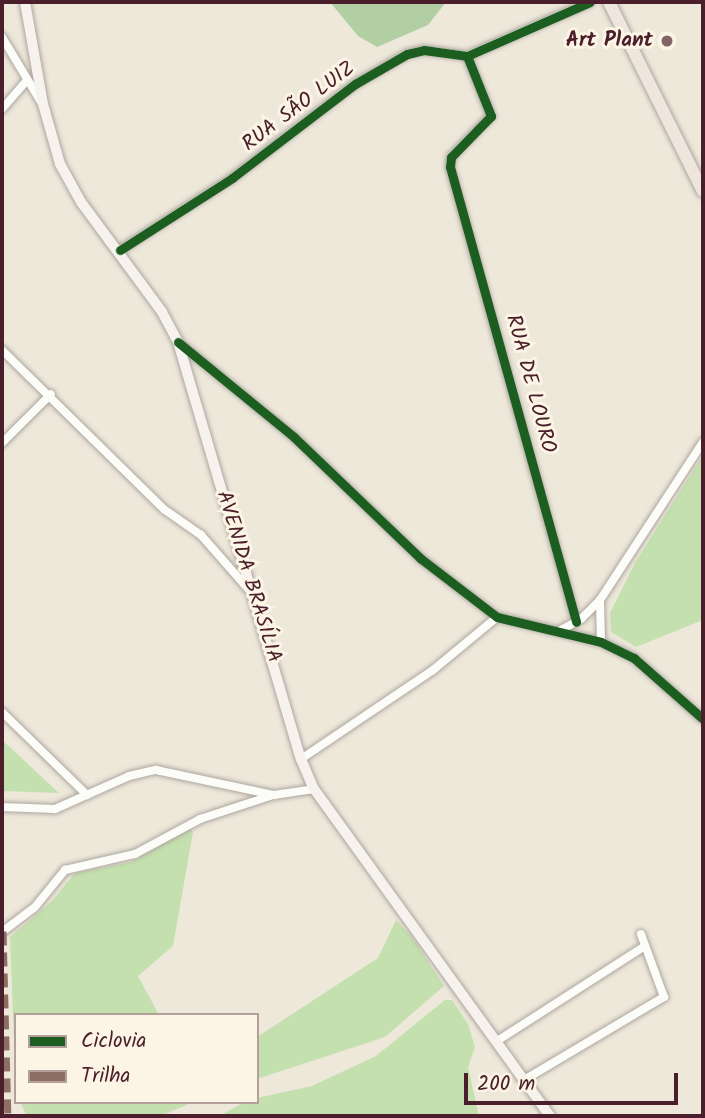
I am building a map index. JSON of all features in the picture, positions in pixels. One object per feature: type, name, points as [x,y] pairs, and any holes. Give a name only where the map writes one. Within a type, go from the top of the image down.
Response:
[{"type":"main road","name":"AVENIDA BRASÍLIA","points":[[25,2],[43,104],[60,164],[82,202],[120,250],[178,342],[301,759],[314,789],[550,1116]]},
{"type":"main road","points":[[609,2],[703,191]]},
{"type":"street","points":[[467,56],[590,2]]},
{"type":"street","points":[[2,37],[43,104]]},
{"type":"street","name":"RUA SÃO LUIZ","points":[[120,250],[232,178],[355,84],[407,54],[424,50],[467,56]]},
{"type":"street","name":"RUA DE LOURO","points":[[467,56],[491,112],[490,119],[451,157],[450,167],[576,622]]},
{"type":"street","points":[[2,108],[27,80]]},
{"type":"street","points":[[178,342],[293,437],[421,558],[497,617],[601,642],[648,667],[703,719]]},
{"type":"street","points":[[2,350],[51,394],[165,510],[205,539],[251,592]]},
{"type":"street","points":[[2,443],[51,394]]},
{"type":"street","points":[[559,631],[576,622],[600,600],[703,442]]},
{"type":"street","points":[[600,600],[601,642]]},
{"type":"street","points":[[301,759],[433,670],[497,617]]},
{"type":"street","points":[[2,712],[87,795]]},
{"type":"street","points":[[2,807],[55,809],[129,776],[156,770],[274,795]]},
{"type":"street","points":[[3,932],[35,907],[65,870],[135,854],[200,819],[274,795],[314,789]]},
{"type":"street","points":[[524,1080],[664,997],[640,934]]},
{"type":"street","points":[[497,1041],[645,946]]},
{"type":"green space","points":[[330,2],[446,2],[428,25],[377,47],[358,36]]},
{"type":"green space","points":[[703,455],[703,620],[636,647],[611,632],[610,613],[635,563]]},
{"type":"green space","points":[[2,740],[59,793],[2,791]]},
{"type":"green space","points":[[189,828],[193,832],[173,946],[138,976],[158,1013],[14,1013],[14,1041],[10,937],[52,901],[75,873],[131,862]]},
{"type":"green space","points":[[396,920],[413,938],[444,986],[385,1037],[259,1078],[259,1036],[378,958]]},
{"type":"green space","points":[[445,1000],[452,1000],[468,1024],[475,1047],[468,1067],[479,1116],[219,1116],[241,1104],[259,1104],[259,1098],[312,1086],[376,1056]]},
{"type":"green space","points":[[21,1104],[188,1104],[161,1116],[27,1116]]},
{"type":"marked path","points":[[3,931],[8,1116]]},
{"type":"cycle path","points":[[120,250],[232,178],[355,84],[407,54],[424,50],[467,56],[590,2]]},
{"type":"cycle path","points":[[467,56],[491,116],[451,157],[450,167],[576,622]]},
{"type":"cycle path","points":[[178,342],[294,437],[420,558],[497,617],[601,642],[634,658],[703,719]]},
{"type":"place","name":"Art Plant","points":[[667,41]]}]
